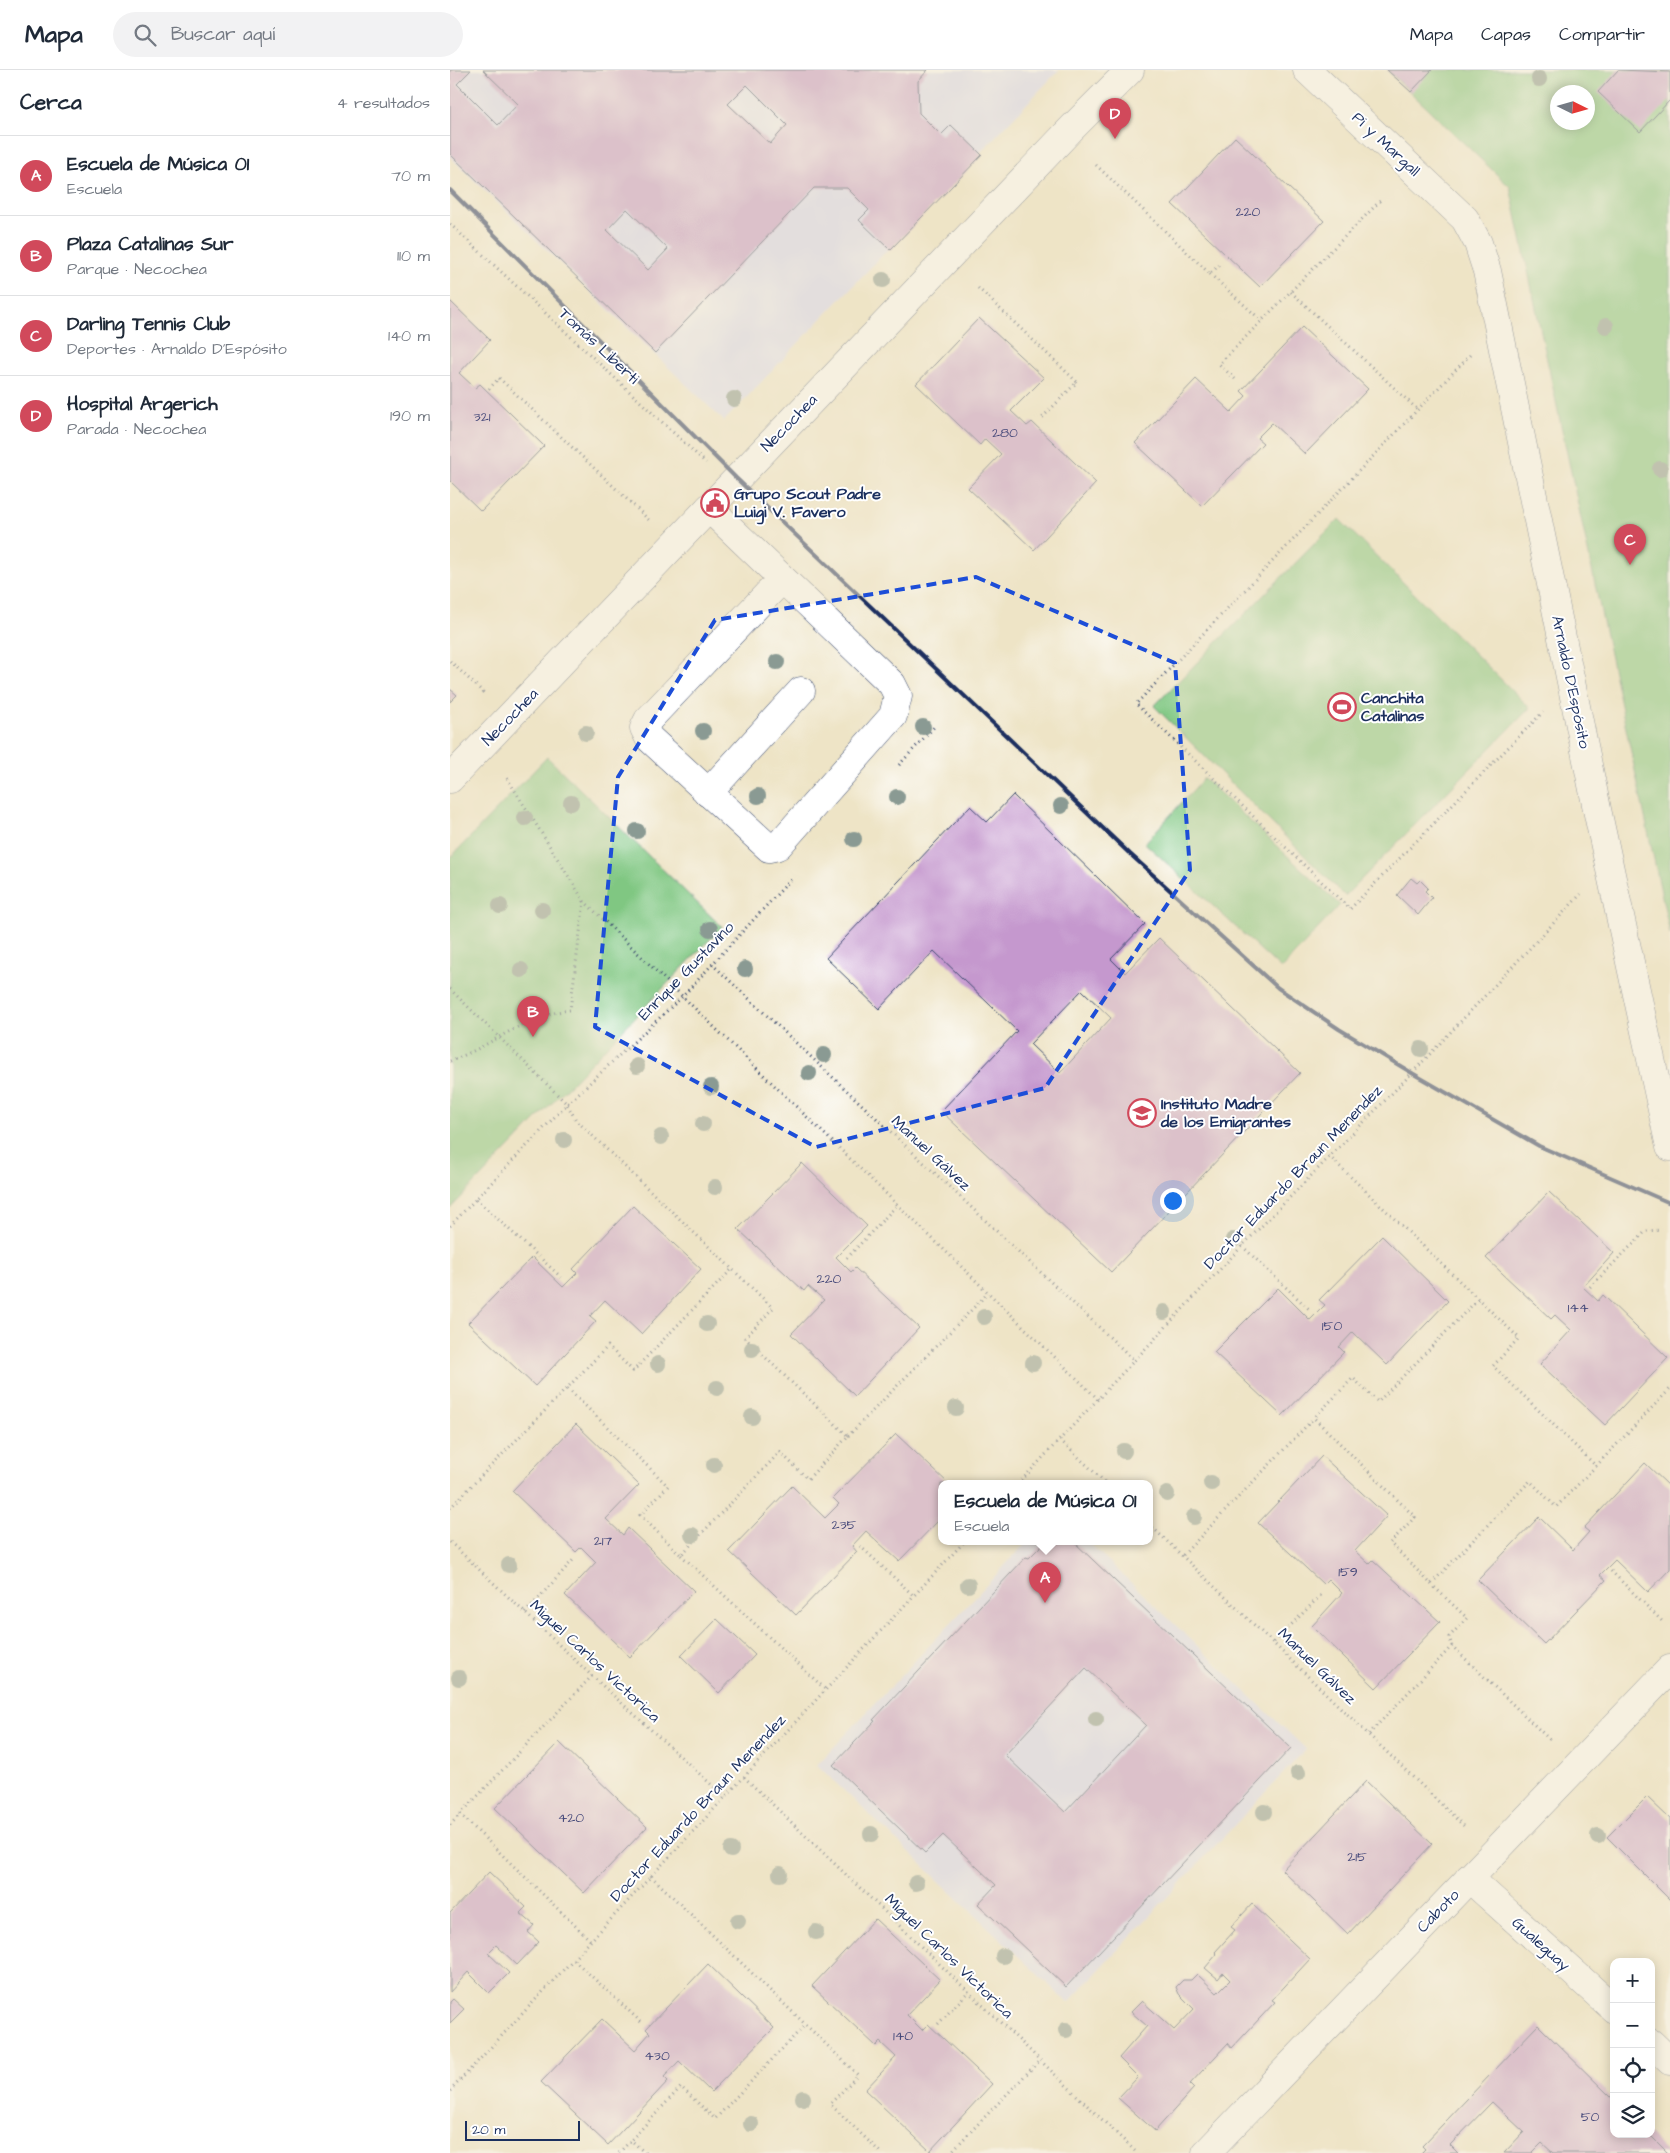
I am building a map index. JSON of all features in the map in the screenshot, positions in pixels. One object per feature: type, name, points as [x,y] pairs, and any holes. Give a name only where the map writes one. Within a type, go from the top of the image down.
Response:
[{"type":"street","name":"Necochea","points":[[450,779],[1084,115],[1130,70]]},
{"type":"street","name":"Pi y Margall","points":[[1307,70],[1465,219]]},
{"type":"street","name":"Arnaldo D'Espósito","points":[[1465,219],[1478,243],[1487,271],[1598,814],[1670,1147]]},
{"type":"street","points":[[709,508],[892,684],[898,696],[893,716],[778,846],[769,848],[648,738],[644,728],[648,720],[782,579]]},
{"type":"street","points":[[708,792],[801,691]]},
{"type":"street","name":"Caboto","points":[[1206,2153],[1670,1669]]},
{"type":"street","name":"Gualeguay","points":[[1469,1878],[1610,2005]]},
{"type":"street","points":[[1655,2047],[1670,2060]]},
{"type":"path","points":[[1096,165],[1262,321]]},
{"type":"path","points":[[1235,379],[1219,364],[1380,201]]},
{"type":"path","name":"Tomás Liberti","points":[[450,224],[730,486]]},
{"type":"path","points":[[1210,274],[1219,265]]},
{"type":"path","points":[[978,288],[1077,382],[1041,419]]},
{"type":"path","points":[[1291,292],[1418,410]]},
{"type":"path","points":[[1476,350],[1136,704],[1350,909],[1550,705]]},
{"type":"path","points":[[489,388],[499,378],[674,544]]},
{"type":"path","points":[[450,661],[510,716]]},
{"type":"path","points":[[894,770],[934,727]]},
{"type":"path","points":[[507,778],[584,901],[1098,1399]]},
{"type":"path","name":"Enrique Gustavino","points":[[450,1226],[567,1104],[682,997],[799,871]]},
{"type":"path","name":"Doctor Eduardo Braun Menendez","points":[[1022,1480],[1242,1246],[1412,1073],[1586,888]]},
{"type":"path","points":[[450,1062],[525,1022],[552,1012],[570,1010],[584,901]]},
{"type":"path","name":"Manuel Gálvez","points":[[712,964],[1134,1360]]},
{"type":"path","points":[[450,989],[500,1036],[567,1104],[576,1120],[773,1308],[745,1338],[848,1436]]},
{"type":"path","points":[[1330,1156],[1519,1338],[1493,1366],[1596,1466]]},
{"type":"path","points":[[476,1199],[562,1278]]},
{"type":"path","points":[[847,1258],[897,1205]]},
{"type":"path","points":[[1590,1287],[1646,1231],[1661,1230]]},
{"type":"path","points":[[1242,1246],[1309,1309]]},
{"type":"path","points":[[450,1508],[608,1346],[634,1371],[732,1269]]},
{"type":"path","points":[[681,1555],[780,1452],[808,1479],[988,1293]]},
{"type":"path","points":[[1183,1556],[1353,1378],[1378,1402],[1478,1299]]},
{"type":"path","points":[[567,1388],[668,1486],[640,1516],[826,1690]]},
{"type":"path","points":[[1431,1584],[1530,1481],[1556,1507],[1670,1389]]},
{"type":"path","points":[[1314,1418],[1415,1517],[1390,1543],[1467,1618],[1449,1637],[1452,1646],[1550,1740]]},
{"type":"path","points":[[1060,1440],[1103,1480]]},
{"type":"path","name":"Manuel Gálvez","points":[[1153,1528],[1466,1828]]},
{"type":"path","name":"Miguel Carlos Victorica","points":[[450,1542],[592,1676],[725,1797]]},
{"type":"path","name":"Doctor Eduardo Braun Menendez","points":[[450,2091],[961,1545]]},
{"type":"path","points":[[860,1546],[914,1596]]},
{"type":"path","points":[[525,1613],[574,1559]]},
{"type":"path","points":[[1611,1571],[1664,1622]]},
{"type":"path","points":[[1274,1642],[1322,1594]]},
{"type":"path","points":[[1369,1734],[1452,1646]]},
{"type":"path","points":[[450,1824],[592,1676]]},
{"type":"path","name":"Miguel Carlos Victorica","points":[[744,1777],[1137,2153]]},
{"type":"path","points":[[460,1814],[591,1941]]},
{"type":"path","points":[[651,1876],[858,2075],[830,2104],[882,2153]]},
{"type":"path","points":[[574,1960],[642,2023]]},
{"type":"path","points":[[938,2024],[969,1991]]},
{"type":"path","points":[[619,2153],[681,2087],[715,2119],[805,2025]]},
{"type":"path","points":[[950,2153],[1040,2060]]},
{"type":"path","points":[[632,2140],[645,2153]]},
{"type":"highlighted area","points":[[976,577],[1175,663],[1190,870],[1045,1088],[816,1147],[595,1027],[618,777],[715,620]]},
{"type":"shaded area","points":[[450,70],[1059,70],[724,421],[450,157]]},
{"type":"shaded area","points":[[1024,1545],[1091,1545],[1306,1749],[1068,2003],[817,1765]]},
{"type":"green space","points":[[1387,70],[1670,70],[1670,934],[1510,187]]},
{"type":"green space","name":"Canchita Catalinas","points":[[1339,519],[1530,708],[1345,896],[1154,706]]},
{"type":"green space","points":[[547,757],[722,927],[450,1209],[450,858]]},
{"type":"green space","points":[[1204,778],[1340,905],[1281,969],[1145,843]]},
{"type":"building","points":[[450,70],[471,70],[457,84],[498,125],[518,104],[483,70],[928,70],[918,81],[919,113],[941,135],[951,125],[982,155],[890,250],[859,220],[869,210],[847,188],[814,188],[655,353],[450,154]],"holes":[[[747,85],[787,125],[770,144],[728,104]],[[627,209],[668,249],[648,270],[607,230]]]},
{"type":"building","points":[[1387,70],[1432,70],[1411,92]]},
{"type":"building","points":[[1618,70],[1670,72],[1670,100],[1640,132],[1598,92]]},
{"type":"building","points":[[1235,137],[1324,221],[1260,287],[1172,204]]},
{"type":"building","points":[[450,301],[490,340],[459,373],[475,388],[480,384],[544,446],[481,511],[450,481]]},
{"type":"building","points":[[979,318],[1044,378],[1011,411],[1027,426],[1032,422],[1096,483],[1034,550],[968,488],[1001,454],[985,439],[980,445],[916,384]]},
{"type":"building","points":[[1302,327],[1368,389],[1305,454],[1272,423],[1257,438],[1263,443],[1202,506],[1135,443],[1196,379],[1231,412],[1246,396],[1241,391]]},
{"type":"building","points":[[450,689],[457,695],[450,702]]},
{"type":"building","points":[[1013,795],[1145,924],[1111,959],[1125,973],[1159,938],[1300,1073],[1111,1272],[941,1111],[1017,1031],[934,951],[879,1009],[826,958],[970,806],[987,822]],"holes":[[[1082,990],[1111,1018],[1060,1073],[1030,1044]]]},
{"type":"building","points":[[1411,878],[1417,883],[1420,880],[1428,888],[1425,891],[1432,898],[1418,915],[1397,895]]},
{"type":"building","points":[[802,1163],[867,1226],[836,1257],[851,1272],[855,1268],[919,1328],[855,1396],[791,1334],[824,1300],[808,1286],[804,1291],[738,1229]]},
{"type":"building","points":[[1549,1192],[1614,1253],[1583,1287],[1598,1301],[1603,1295],[1668,1358],[1605,1425],[1540,1364],[1571,1330],[1555,1315],[1551,1319],[1486,1258]]},
{"type":"building","points":[[633,1206],[701,1269],[641,1334],[605,1300],[590,1316],[596,1321],[535,1386],[468,1323],[532,1257],[563,1287],[577,1273],[573,1269]]},
{"type":"building","points":[[1382,1236],[1448,1301],[1387,1365],[1353,1332],[1339,1347],[1344,1352],[1282,1416],[1214,1352],[1278,1288],[1310,1320],[1325,1305],[1319,1300]]},
{"type":"building","points":[[576,1424],[639,1485],[606,1519],[623,1535],[628,1528],[694,1591],[630,1657],[565,1595],[596,1562],[581,1547],[576,1552],[512,1491]]},
{"type":"building","points":[[896,1434],[945,1480],[938,1480],[938,1521],[899,1561],[866,1531],[852,1546],[857,1552],[796,1615],[729,1551],[792,1486],[825,1518],[839,1504],[833,1498]]},
{"type":"building","points":[[1322,1456],[1387,1516],[1355,1551],[1369,1564],[1373,1560],[1440,1622],[1376,1688],[1312,1626],[1342,1593],[1328,1579],[1323,1584],[1258,1523]]},
{"type":"building","points":[[1645,1463],[1670,1487],[1670,1569],[1648,1592],[1615,1560],[1600,1575],[1606,1580],[1544,1644],[1478,1580],[1539,1517],[1573,1550],[1589,1532],[1584,1528]]},
{"type":"building","points":[[1042,1545],[1077,1545],[1291,1748],[1066,1987],[978,1904],[996,1885],[943,1835],[925,1853],[833,1765],[1026,1557],[1029,1558]],"holes":[[[1086,1668],[1146,1725],[1065,1812],[1005,1755]]]},
{"type":"building","points":[[717,1619],[755,1655],[719,1693],[681,1656]]},
{"type":"building","points":[[559,1742],[647,1827],[584,1893],[495,1808]]},
{"type":"building","points":[[1366,1781],[1432,1844],[1348,1934],[1282,1870]]},
{"type":"building","points":[[1647,1797],[1670,1819],[1670,1900],[1607,1837]]},
{"type":"building","points":[[489,1872],[526,1907],[520,1913],[534,1925],[528,1932],[539,1942],[517,1965],[496,1945],[488,1953],[509,1973],[489,1993],[468,1972],[450,1992],[450,1913]]},
{"type":"building","points":[[1252,1904],[1310,1959],[1272,2000],[1275,2002],[1232,2048],[1228,2043],[1190,2084],[1194,2088],[1155,2131],[1118,2098],[1138,2077],[1119,2058],[1147,2026],[1131,2012],[1142,2001],[1174,2030],[1194,2009],[1179,1994],[1176,1987],[1183,1980],[1191,1980],[1197,1974],[1217,1993],[1230,1980],[1223,1973],[1218,1979],[1205,1968],[1217,1954],[1215,1952],[1235,1930],[1231,1927]]},
{"type":"building","points":[[875,1919],[940,1980],[907,2015],[922,2030],[928,2024],[992,2084],[930,2151],[865,2090],[896,2057],[880,2042],[876,2046],[812,1986]]},
{"type":"building","points":[[708,1964],[774,2028],[711,2092],[679,2061],[664,2077],[668,2081],[608,2145],[541,2082],[602,2019],[635,2050],[650,2033],[646,2029]]},
{"type":"building","points":[[453,1999],[464,2009],[450,2023],[450,2002]]},
{"type":"building","points":[[1538,2025],[1610,2096],[1610,2138],[1653,2138],[1668,2153],[1553,2153],[1542,2143],[1532,2153],[1504,2153],[1524,2132],[1492,2102],[1450,2145],[1458,2153],[1421,2153],[1425,2149],[1422,2146]]},
{"type":"railway","points":[[450,190],[736,478],[1130,854],[1278,988],[1339,1029],[1539,1146],[1670,1203]]},
{"type":"place","name":"Hospital Argerich","points":[[1115,139]]},
{"type":"place","name":"Grupo Scout Padre Luigi V. Favero","points":[[715,503]]},
{"type":"place","name":"Darling Tennis Club","points":[[1630,565]]},
{"type":"place","name":"Canchita Catalinas","points":[[1342,707]]},
{"type":"place","name":"Plaza Catalinas Sur","points":[[533,1037]]},
{"type":"place","name":"Instituto Madre de los Emigrantes","points":[[1142,1113]]},
{"type":"place","name":"Escuela de Música 01","points":[[1045,1603]]}]
